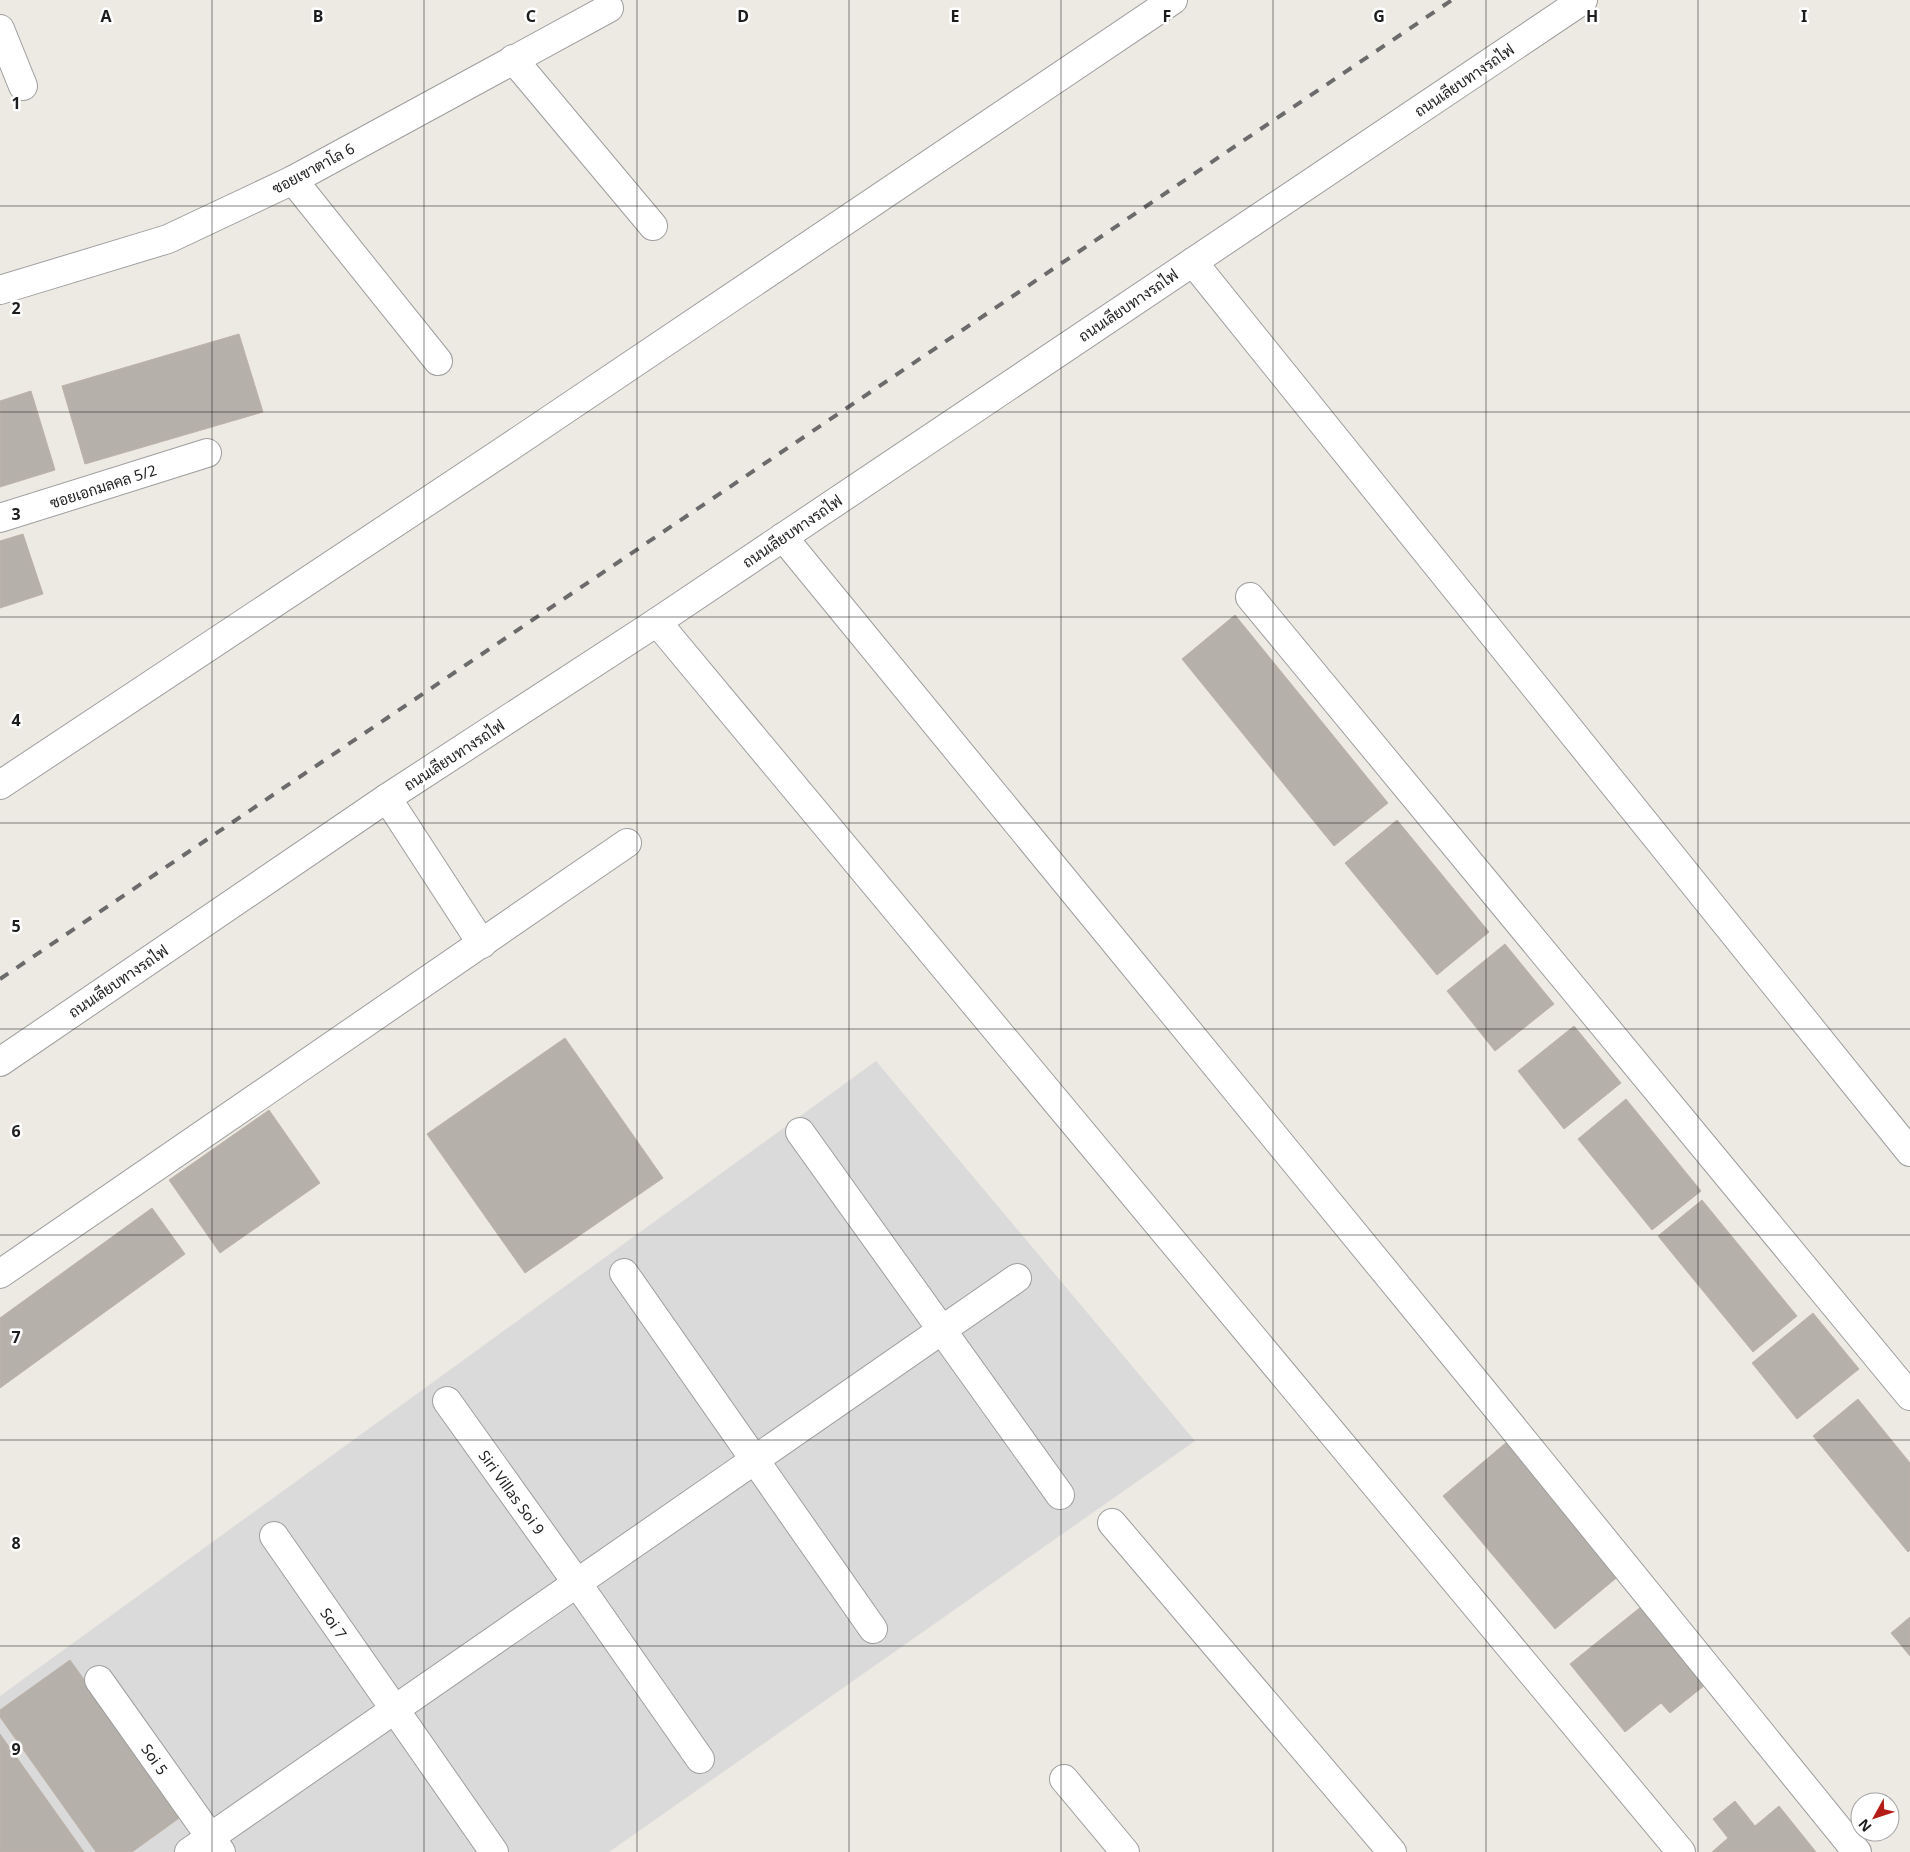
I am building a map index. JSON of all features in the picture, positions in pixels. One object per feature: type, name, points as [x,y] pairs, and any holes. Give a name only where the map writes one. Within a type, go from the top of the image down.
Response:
[{"type":"street","points":[[0,785],[525,437],[1173,0]]},
{"type":"street","name":"ถนนเลียบทางรถไฟ","points":[[0,1062],[388,798],[657,622],[1583,0]]},
{"type":"street","name":"ซอยเขาตาโล 6","points":[[0,290],[168,239],[293,180],[609,8]]},
{"type":"street","points":[[0,29],[23,86]]},
{"type":"street","points":[[513,59],[653,226]]},
{"type":"street","points":[[293,180],[438,362]]},
{"type":"street","points":[[1193,262],[1910,1152]]},
{"type":"street","name":"ซอยเอกมลคล 5/2","points":[[0,518],[207,453]]},
{"type":"street","points":[[783,537],[1486,1394],[1857,1852]]},
{"type":"street","points":[[1250,597],[1910,1396]]},
{"type":"street","points":[[657,622],[1681,1852]]},
{"type":"street","points":[[388,798],[482,944]]},
{"type":"street","points":[[0,1274],[482,944],[627,842]]},
{"type":"street","points":[[800,1132],[1060,1495]]},
{"type":"street","points":[[624,1273],[872,1629]]},
{"type":"street","points":[[207,1847],[394,1710],[1016,1278]]},
{"type":"street","name":"Siri Villas Soi 9","points":[[447,1401],[700,1759]]},
{"type":"street","points":[[1112,1522],[1392,1852]]},
{"type":"street","name":"Soi 7","points":[[274,1536],[494,1852]]},
{"type":"street","name":"Soi 5","points":[[99,1680],[207,1847]]},
{"type":"street","points":[[1064,1779],[1124,1852]]},
{"type":"shaded area","points":[[876,1061],[1195,1441],[609,1852],[0,1852],[0,1696]]},
{"type":"building","points":[[239,334],[263,412],[85,464],[62,386]]},
{"type":"building","points":[[31,391],[55,470],[0,487],[0,401]]},
{"type":"building","points":[[23,534],[43,594],[0,608],[0,541]]},
{"type":"building","points":[[1235,615],[1388,803],[1334,846],[1182,659]]},
{"type":"building","points":[[1397,820],[1489,932],[1437,975],[1345,863]]},
{"type":"building","points":[[1505,944],[1554,1004],[1495,1051],[1447,991]]},
{"type":"building","points":[[1574,1026],[1621,1083],[1564,1129],[1518,1071]]},
{"type":"building","points":[[565,1038],[663,1178],[525,1273],[427,1134]]},
{"type":"building","points":[[1626,1099],[1701,1191],[1652,1230],[1578,1139]]},
{"type":"building","points":[[269,1110],[320,1183],[220,1253],[169,1180]]},
{"type":"building","points":[[1702,1200],[1797,1316],[1753,1352],[1658,1236]]},
{"type":"building","points":[[152,1208],[185,1254],[0,1388],[0,1318]]},
{"type":"building","points":[[1813,1313],[1859,1369],[1797,1419],[1752,1363]]},
{"type":"building","points":[[1858,1399],[1910,1463],[1910,1550],[1908,1552],[1813,1436]]},
{"type":"building","points":[[1508,1441],[1621,1574],[1555,1629],[1443,1496]]},
{"type":"building","points":[[1642,1606],[1705,1685],[1670,1713],[1661,1703],[1625,1732],[1570,1664]]},
{"type":"building","points":[[1910,1617],[1910,1656],[1891,1633]]},
{"type":"building","points":[[70,1660],[182,1816],[132,1852],[96,1852],[0,1717],[0,1710]]},
{"type":"building","points":[[0,1734],[84,1852],[0,1852]]},
{"type":"building","points":[[1735,1801],[1755,1826],[1779,1806],[1816,1852],[1712,1852],[1728,1838],[1713,1819]]},
{"type":"railway","points":[[0,979],[1452,0]]}]
